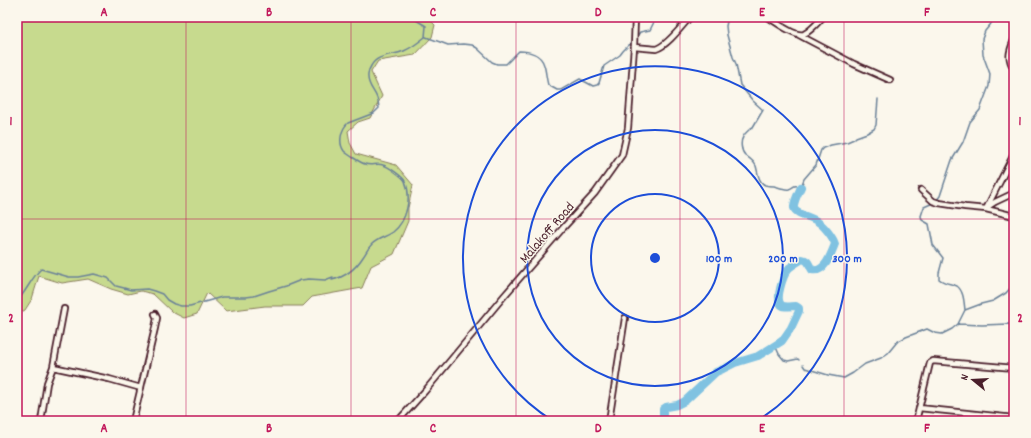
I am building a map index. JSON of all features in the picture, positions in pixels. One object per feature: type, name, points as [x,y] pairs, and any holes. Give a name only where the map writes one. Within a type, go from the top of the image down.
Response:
[{"type":"street","name":"Malakoff Road","points":[[398,421],[595,193],[622,155],[628,128],[635,17]]},
{"type":"street","points":[[634,45],[656,49],[659,48],[674,35],[690,17]]},
{"type":"street","points":[[768,17],[786,29],[854,64],[890,80]]},
{"type":"street","points":[[800,35],[807,32],[823,17]]},
{"type":"street","points":[[1014,40],[1009,54],[1010,62],[1014,70]]},
{"type":"street","points":[[986,209],[1014,154]]},
{"type":"street","points":[[921,190],[935,202],[986,209],[1014,216]]},
{"type":"street","points":[[986,209],[991,204],[1014,193]]},
{"type":"street","points":[[41,421],[47,383],[53,367],[64,309]]},
{"type":"street","points":[[133,421],[155,328],[157,318],[155,314]]},
{"type":"street","points":[[609,421],[625,318]]},
{"type":"street","points":[[916,421],[927,373],[930,363],[933,361],[1014,368]]},
{"type":"street","points":[[53,367],[109,379],[141,388]]},
{"type":"street","points":[[919,408],[1014,418]]},
{"type":"green space","points":[[17,17],[427,17],[435,25],[432,37],[415,55],[378,61],[371,72],[382,96],[370,118],[358,122],[348,131],[350,143],[356,154],[396,165],[413,185],[408,208],[408,221],[394,254],[371,266],[362,288],[312,297],[303,306],[265,306],[226,311],[207,293],[197,314],[184,318],[172,312],[153,294],[141,291],[128,294],[111,289],[88,279],[62,283],[39,276],[32,299],[25,310],[17,315]]},
{"type":"waterway","points":[[17,301],[24,293],[34,276],[41,269],[69,277],[94,274],[108,278],[116,286],[131,290],[147,289],[154,291],[162,294],[167,300],[174,304],[181,306],[190,306],[222,297],[254,296],[301,280],[325,280],[333,277],[332,280],[350,272],[372,244],[393,232],[398,227],[402,222],[407,208],[408,194],[404,179],[381,164],[365,164],[354,158],[342,148],[341,136],[348,123],[374,113],[379,108],[377,98],[368,79],[370,67],[374,62],[381,57],[407,50],[425,37],[426,26],[411,17]]},
{"type":"waterway","points":[[635,39],[640,32],[650,30],[654,22],[653,17]]},
{"type":"waterway","points":[[728,17],[726,26],[727,35],[736,64],[740,85],[753,101],[763,110],[753,127],[746,132],[741,141],[742,149],[745,155],[755,164],[763,184],[784,189],[795,186],[801,187],[804,179],[816,165],[823,148],[847,142],[874,129],[876,125],[878,99]]},
{"type":"waterway","points":[[936,201],[940,196],[952,160],[963,142],[970,122],[980,110],[989,86],[990,74],[983,55],[982,39],[985,31],[995,17]]},
{"type":"waterway","points":[[426,37],[448,45],[472,45],[492,62],[497,64],[506,64],[519,51],[534,54],[540,58],[545,67],[548,85],[557,90],[561,90],[580,79],[593,86],[597,85],[604,66],[620,55],[633,41]]},
{"type":"waterway","points":[[663,421],[663,409],[685,401],[716,372],[735,363],[758,356],[782,341],[791,328],[799,308],[796,306],[783,306],[779,299],[780,287],[787,271],[802,259],[807,262],[812,270],[821,269],[827,262],[835,244],[830,235],[816,220],[795,210],[794,203],[801,187]]},
{"type":"waterway","points":[[933,203],[924,207],[921,216],[922,220],[929,224],[933,245],[943,258],[939,279],[959,288],[963,297],[965,310]]},
{"type":"waterway","points":[[803,365],[805,368],[844,378],[865,364],[881,358],[888,353],[897,342],[906,337],[927,329],[935,333],[942,334],[952,329],[958,324],[965,310],[993,301],[1006,293],[1014,284]]},
{"type":"waterway","points":[[958,324],[1009,324],[1014,326]]},
{"type":"waterway","points":[[775,345],[779,354],[784,360],[799,360]]}]
